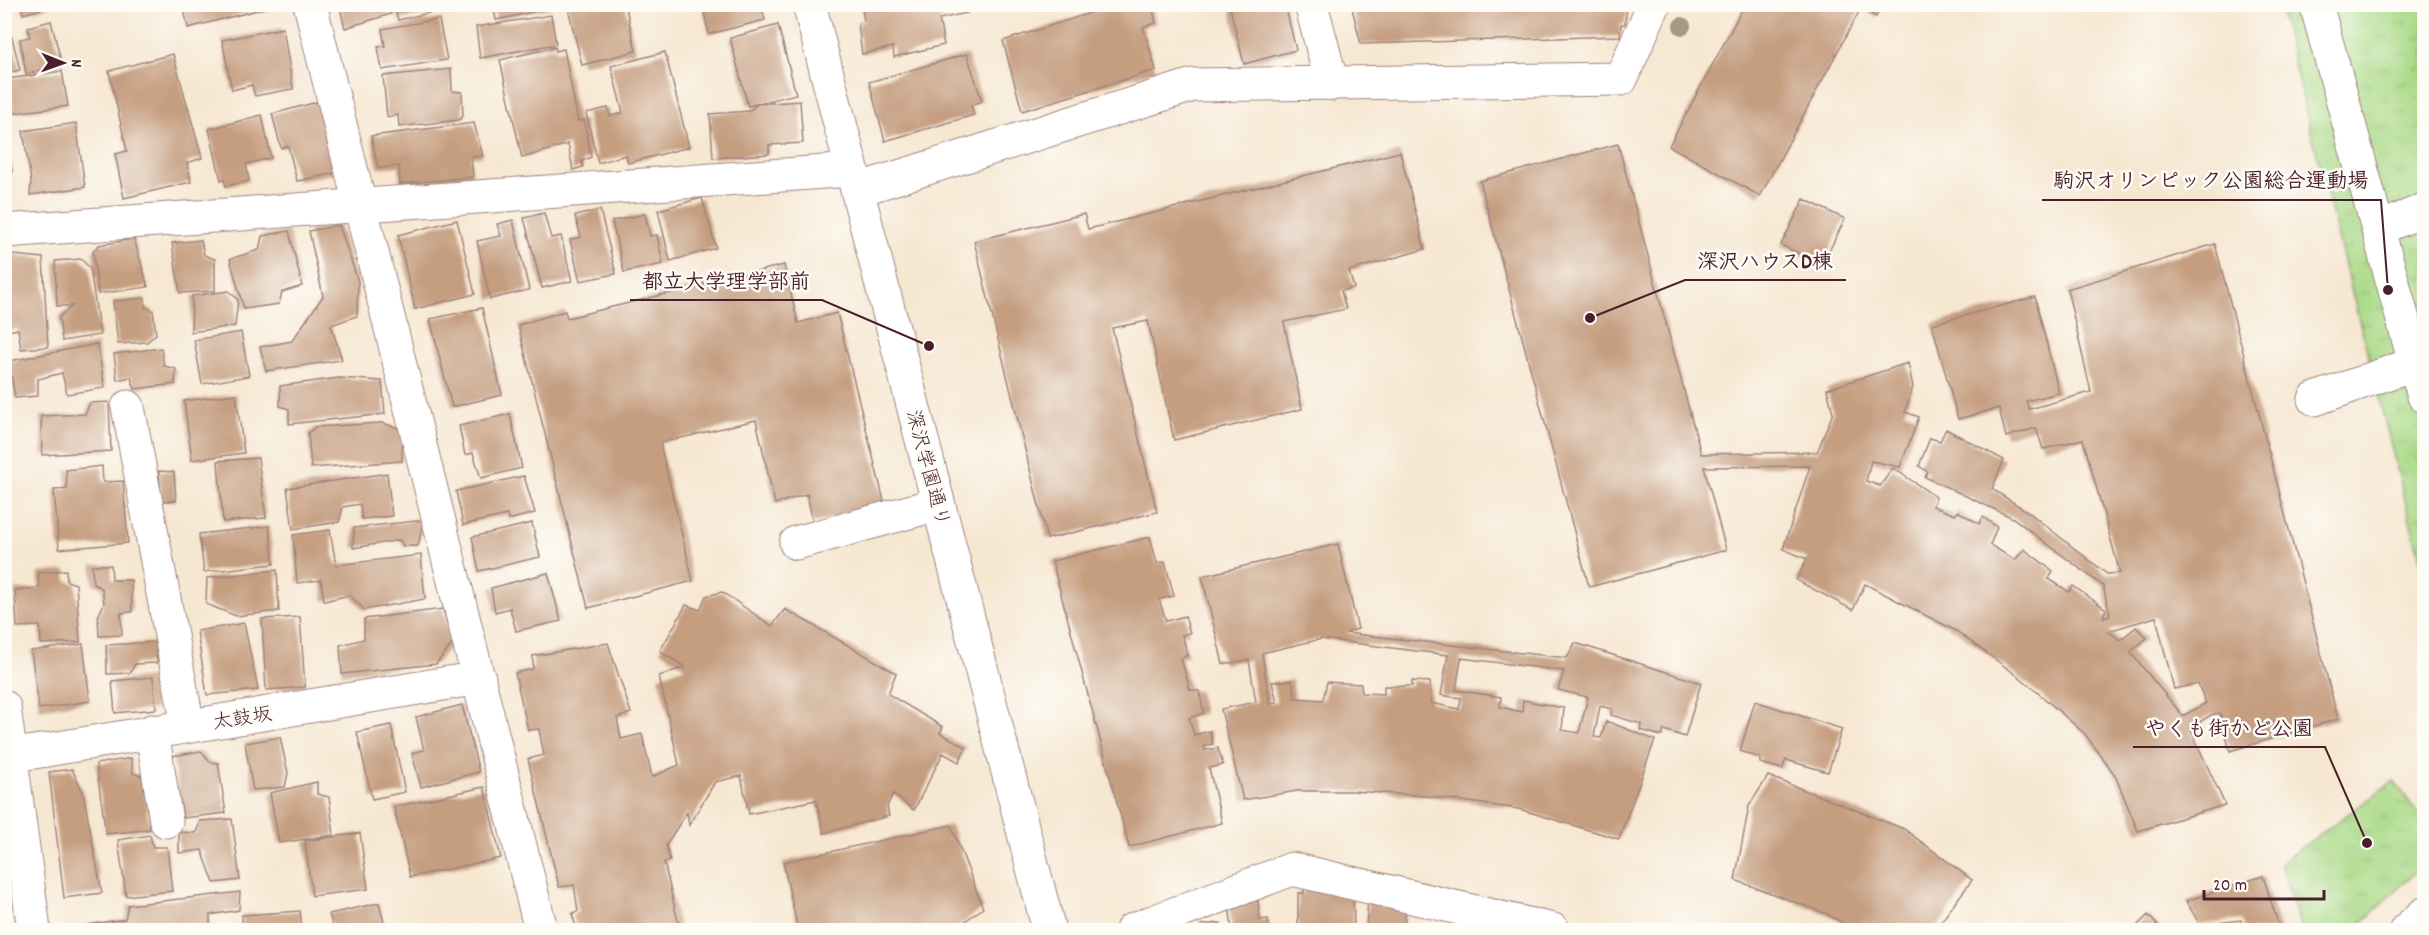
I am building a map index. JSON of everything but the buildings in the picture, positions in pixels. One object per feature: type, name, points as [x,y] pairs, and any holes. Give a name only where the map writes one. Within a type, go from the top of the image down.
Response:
[{"type":"street","points":[[310,4],[359,207],[542,930]]},
{"type":"street","name":"深沢学園通り","points":[[809,4],[1048,930]]},
{"type":"street","points":[[1311,4],[1332,84]]},
{"type":"street","points":[[4,231],[359,207],[854,180],[1192,85],[1621,79],[1654,4]]},
{"type":"street","points":[[2316,4],[2380,228],[2424,396]]},
{"type":"street","points":[[2380,228],[2424,210]]},
{"type":"street","points":[[2315,399],[2416,363]]},
{"type":"street","points":[[128,407],[188,726]]},
{"type":"street","points":[[796,543],[938,504]]},
{"type":"street","name":"太鼓坂","points":[[8,756],[480,678]]},
{"type":"street","points":[[4,707],[8,756],[34,930]]},
{"type":"street","points":[[152,731],[166,821]]},
{"type":"street","points":[[1132,930],[1292,869],[1553,930]]},
{"type":"street","points":[[2406,930],[2424,914]]},
{"type":"green space","points":[[2279,5],[2424,5],[2424,575]]},
{"type":"green space","points":[[2394,781],[2424,822],[2424,864],[2354,930],[2302,930],[2280,863]]},
{"type":"place","name":"駒沢オリンピック公園総合運動場","points":[[2388,290]]},
{"type":"place","name":"深沢ハウスD棟","points":[[1590,318]]},
{"type":"place","name":"都立大学理学部前","points":[[929,346]]},
{"type":"place","name":"やくも街かど公園","points":[[2367,843]]}]
